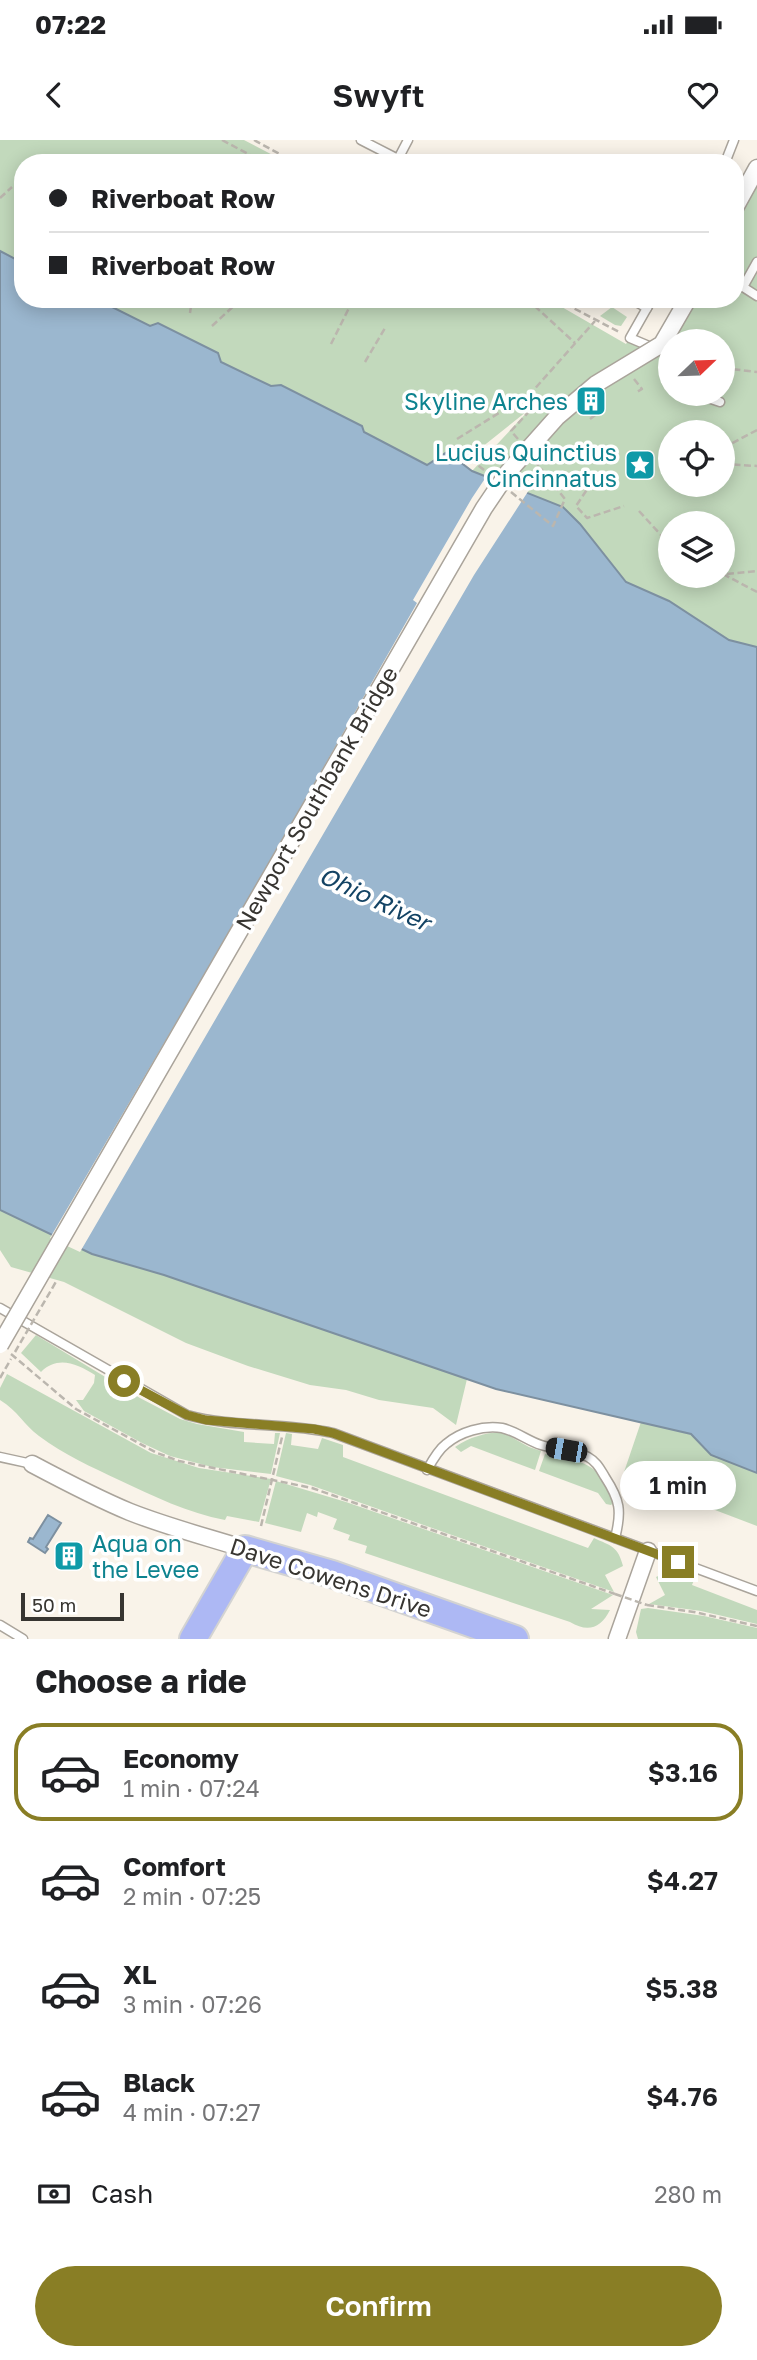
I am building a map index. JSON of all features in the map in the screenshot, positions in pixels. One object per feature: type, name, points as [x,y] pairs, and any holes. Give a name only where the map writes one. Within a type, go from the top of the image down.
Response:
[{"type":"main road","points":[[194,1639],[245,1549]]},
{"type":"main road","name":"Dave Cowens Drive","points":[[245,1549],[332,1574],[515,1639]]},
{"type":"street","points":[[744,192],[757,168]]},
{"type":"street","name":"Newport Southbank Bridge","points":[[3,1348],[484,508],[509,471],[557,417],[596,384],[663,344],[683,308]]},
{"type":"street","name":"Dave Cowens Drive","points":[[32,1464],[131,1512],[245,1549]]},
{"type":"street","points":[[617,1639],[648,1551]]},
{"type":"lane","points":[[361,140],[388,154]]},
{"type":"lane","points":[[744,281],[757,262]]},
{"type":"lane","points":[[646,308],[630,338],[658,351]]},
{"type":"lane","points":[[0,1308],[187,1415],[206,1420],[333,1433],[757,1591]]},
{"type":"lane","points":[[427,1470],[445,1444],[466,1433],[482,1429],[501,1428],[539,1445],[586,1456],[598,1466],[619,1504],[615,1538]]},
{"type":"lane","points":[[0,1457],[32,1464]]},
{"type":"lane","points":[[0,1625],[23,1639]]},
{"type":"path","points":[[222,140],[248,154]]},
{"type":"path","points":[[254,140],[280,154]]},
{"type":"path","points":[[0,198],[12,187]]},
{"type":"path","points":[[190,308],[190,313]]},
{"type":"path","points":[[212,326],[231,308]]},
{"type":"path","points":[[331,344],[349,308]]},
{"type":"path","points":[[537,308],[575,343]]},
{"type":"path","points":[[572,308],[630,338]]},
{"type":"path","points":[[457,439],[530,393],[595,321]]},
{"type":"path","points":[[365,362],[385,328]]},
{"type":"path","points":[[735,369],[757,372]]},
{"type":"path","points":[[635,393],[642,389]]},
{"type":"path","points":[[590,419],[603,409]]},
{"type":"path","points":[[735,442],[757,430]]},
{"type":"path","points":[[735,465],[757,466]]},
{"type":"path","points":[[598,473],[576,506],[587,518],[624,506]]},
{"type":"path","points":[[639,511],[658,532]]},
{"type":"path","points":[[735,574],[757,571]]},
{"type":"path","points":[[735,581],[757,592]]},
{"type":"path","points":[[3,1348],[76,1409],[157,1453],[179,1461],[313,1488],[647,1605],[757,1626]]},
{"type":"path","points":[[0,1378],[11,1359]]},
{"type":"path","points":[[261,1526],[285,1426]]},
{"type":"green space","points":[[0,140],[244,140],[271,154],[14,154],[14,258],[0,251]]},
{"type":"green space","points":[[757,168],[757,647],[729,640],[669,601],[626,582],[563,507],[472,471],[531,408],[462,463],[447,453],[428,465],[364,432],[362,426],[281,385],[271,386],[221,362],[218,353],[158,323],[150,326],[113,308],[564,308],[626,344],[630,338],[658,350],[658,406],[735,406],[735,329],[673,329],[684,308],[744,308],[744,192]]},
{"type":"green space","points":[[614,308],[627,317],[621,326],[600,316]]},
{"type":"green space","points":[[0,1210],[92,1254],[164,1275],[467,1379],[456,1425],[433,1408],[310,1385],[248,1366],[186,1343],[64,1282],[11,1267],[0,1250]]},
{"type":"green space","points":[[36,1335],[180,1419],[244,1432],[244,1442],[274,1444],[275,1433],[280,1433],[271,1474],[212,1467],[170,1456],[84,1411],[76,1400],[83,1400],[94,1383],[95,1375],[68,1363],[54,1364],[41,1372],[21,1353]]},
{"type":"green space","points":[[7,1374],[151,1453],[199,1468],[271,1479],[259,1522],[227,1516],[225,1520],[184,1508],[119,1480],[58,1449],[34,1432],[0,1400],[0,1388]]},
{"type":"green space","points":[[641,1422],[691,1434],[711,1455],[757,1473],[757,1526],[623,1475]]},
{"type":"green space","points":[[502,1432],[541,1451],[535,1470],[471,1446],[461,1452],[455,1447],[477,1436]]},
{"type":"green space","points":[[286,1433],[292,1434],[291,1445],[318,1449],[322,1438],[343,1445],[343,1457],[588,1548],[594,1538],[605,1543],[616,1550],[623,1566],[605,1575],[614,1592],[310,1485],[276,1476]]},
{"type":"green space","points":[[545,1454],[580,1462],[596,1471],[614,1502],[611,1505],[606,1504],[598,1493],[539,1471]]},
{"type":"green space","points":[[276,1481],[346,1502],[613,1595],[591,1609],[610,1610],[598,1625],[588,1628],[577,1625],[365,1553],[367,1546],[348,1540],[350,1535],[333,1529],[337,1519],[318,1512],[317,1517],[307,1513],[301,1532],[265,1523]]},
{"type":"green space","points":[[672,1570],[683,1570],[696,1575],[692,1585],[757,1610],[757,1624],[701,1611],[649,1604],[665,1595],[656,1577]]},
{"type":"green space","points":[[641,1609],[704,1616],[757,1628],[757,1639],[638,1639],[636,1632]]},
{"type":"water","name":"Ohio River","points":[[0,251],[14,258],[14,308],[114,308],[150,326],[158,323],[218,353],[221,362],[271,386],[281,385],[362,426],[364,432],[427,465],[447,452],[472,471],[563,507],[626,582],[669,601],[729,640],[757,647],[757,1473],[711,1455],[691,1434],[496,1389],[164,1275],[92,1254],[0,1210]]},
{"type":"water","points":[[48,1515],[61,1523],[45,1553],[28,1542],[30,1538],[33,1539]]},
{"type":"pier","points":[[488,474],[529,490],[474,575],[80,1252],[50,1238],[260,879],[417,603],[413,600]]},
{"type":"place","name":"Skyline Arches","points":[[591,401]]},
{"type":"place","name":"Lucius Quinctius Cincinnatus","points":[[640,465]]},
{"type":"place","name":"Aqua on the Levee","points":[[69,1556]]},
{"type":"route","points":[[124,1381],[187,1415],[206,1420],[333,1433],[678,1562]]}]
